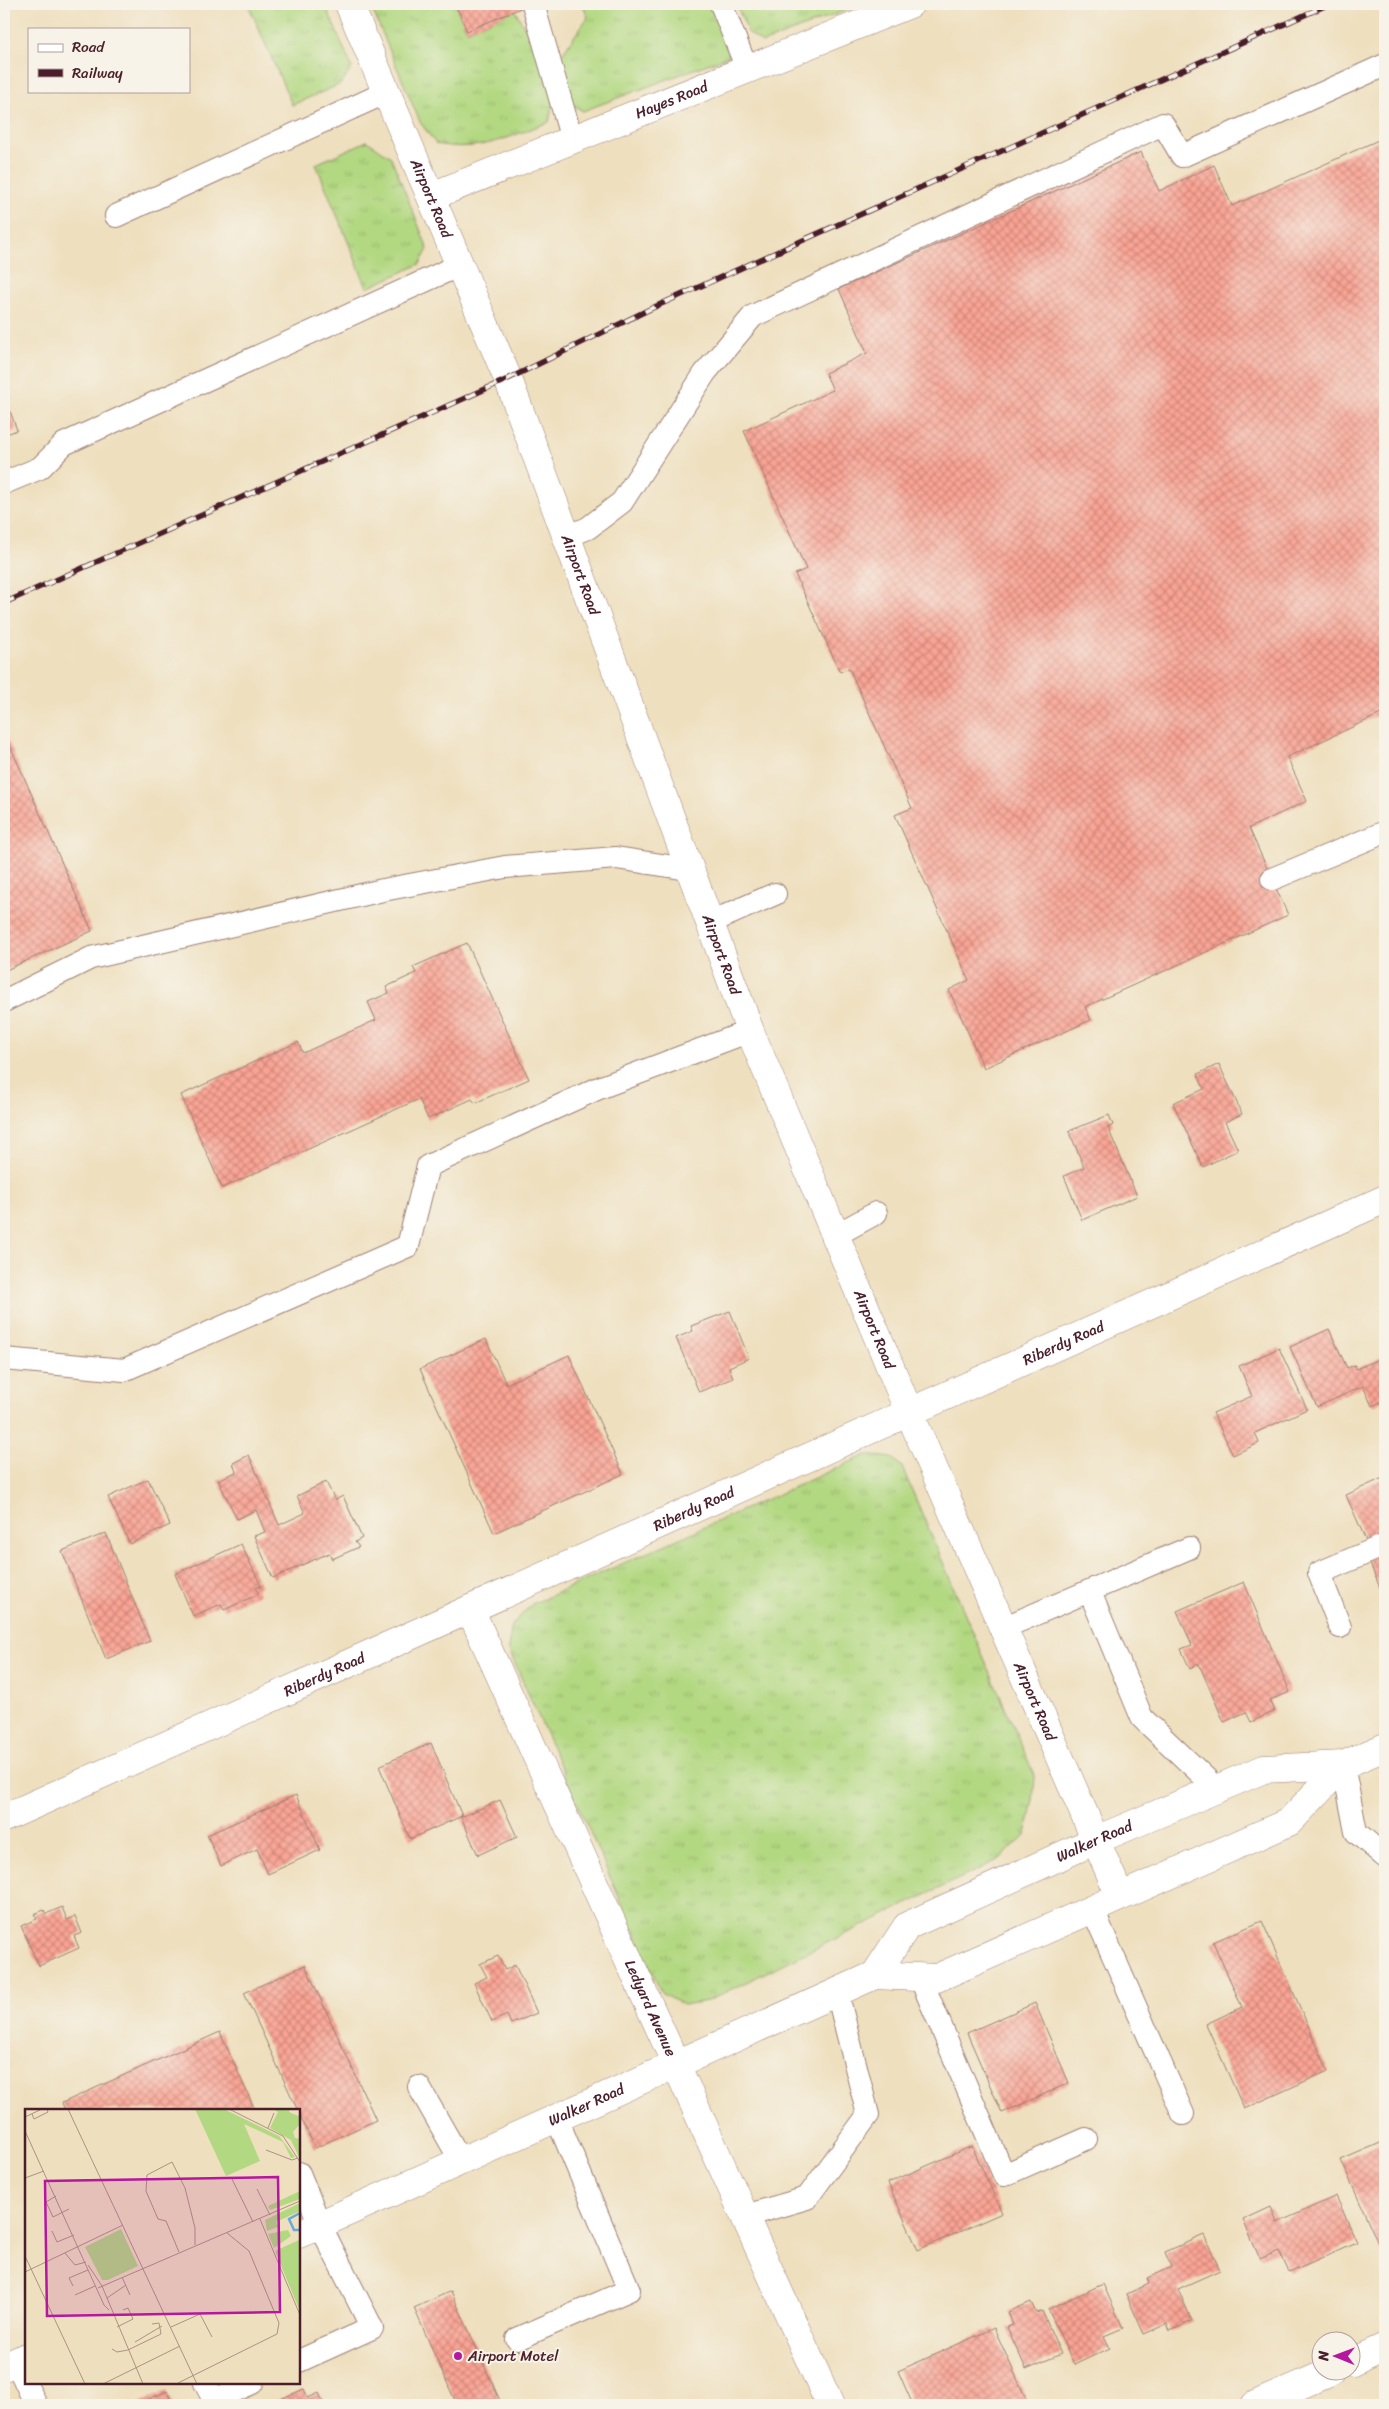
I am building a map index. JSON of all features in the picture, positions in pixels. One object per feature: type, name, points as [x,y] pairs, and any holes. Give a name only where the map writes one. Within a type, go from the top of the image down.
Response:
[{"type":"street","name":"Airport Road","points":[[349,4],[508,379],[750,1032],[909,1412],[1120,1896]]},
{"type":"street","name":"Hayes Road","points":[[432,196],[910,4]]},
{"type":"street","name":"Riberdy Road","points":[[4,1818],[1385,1199]]},
{"type":"street","name":"Ledyard Avenue","points":[[470,1609],[830,2405]]},
{"type":"street","name":"Walker Road","points":[[875,1975],[907,1926],[1096,1840],[1264,1769],[1343,1765],[1385,1747]]},
{"type":"street","name":"Walker Road","points":[[309,2229],[677,2066],[875,1975],[937,1978],[1289,1822],[1343,1765]]},
{"type":"street","points":[[1362,2357],[1385,2347]]},
{"type":"street","points":[[1255,2405],[1312,2380]]},
{"type":"lane","points":[[533,4],[572,140]]},
{"type":"lane","points":[[721,4],[748,69]]},
{"type":"lane","points":[[566,536],[588,528],[622,502],[705,373],[753,316],[1163,124],[1182,156],[1385,65]]},
{"type":"lane","points":[[116,216],[387,92]]},
{"type":"lane","points":[[4,483],[40,468],[64,444],[460,264]]},
{"type":"lane","points":[[1272,880],[1385,832]]},
{"type":"lane","points":[[4,1000],[91,958],[383,890],[505,866],[616,858],[688,869]]},
{"type":"lane","points":[[709,923],[775,894]]},
{"type":"lane","points":[[4,1359],[124,1370],[408,1246],[428,1166],[598,1088],[750,1032]]},
{"type":"lane","points":[[836,1235],[876,1214]]},
{"type":"lane","points":[[1340,1627],[1319,1573],[1385,1545]]},
{"type":"lane","points":[[1003,1628],[1189,1548]]},
{"type":"lane","points":[[1090,1592],[1142,1718],[1217,1789]]},
{"type":"lane","points":[[1343,1765],[1356,1832],[1385,1857]]},
{"type":"lane","points":[[1092,1908],[1183,2114]]},
{"type":"lane","points":[[920,1977],[1004,2175],[1086,2139]]},
{"type":"lane","points":[[745,2216],[807,2198],[868,2115],[838,1992]]},
{"type":"lane","points":[[419,2087],[461,2161]]},
{"type":"lane","points":[[517,2340],[629,2290],[557,2119]]},
{"type":"lane","points":[[300,2179],[309,2229],[372,2328],[300,2361]]},
{"type":"lane","points":[[15,2362],[25,2382]]},
{"type":"lane","points":[[26,2384],[36,2405]]},
{"type":"lane","points":[[206,2384],[214,2400],[250,2384]]},
{"type":"green space","points":[[248,4],[325,4],[352,68],[341,84],[292,105]]},
{"type":"green space","points":[[370,4],[455,4],[467,31],[515,10],[537,50],[554,97],[549,122],[507,138],[481,145],[452,146],[436,144],[420,122]]},
{"type":"green space","points":[[582,4],[714,4],[730,38],[729,56],[583,111],[565,101],[556,62],[588,17]]},
{"type":"green space","points":[[736,4],[862,4],[762,43],[748,32]]},
{"type":"green space","points":[[367,141],[391,157],[428,249],[420,264],[367,288],[316,164]]},
{"type":"green space","points":[[866,1455],[892,1458],[902,1467],[1035,1777],[1033,1800],[1026,1834],[1000,1859],[707,2001],[683,2005],[662,1994],[508,1648],[512,1625],[532,1604]]},
{"type":"building","points":[[455,4],[530,4],[467,31]]},
{"type":"building","points":[[1385,137],[1385,712],[1287,757],[1307,801],[1249,828],[1288,915],[1085,1007],[1091,1020],[984,1068],[949,990],[969,980],[895,815],[912,808],[849,668],[840,672],[795,574],[806,569],[744,431],[833,390],[825,373],[867,353],[839,289],[1141,152],[1159,191],[1214,165],[1232,206]]},
{"type":"building","points":[[4,395],[17,430],[4,435]]},
{"type":"building","points":[[8,741],[92,931],[4,971],[4,743]]},
{"type":"building","points":[[467,943],[529,1079],[475,1103],[472,1099],[428,1119],[419,1099],[222,1188],[181,1095],[298,1042],[303,1053],[376,1020],[368,1002],[389,993],[386,987],[416,973],[413,967]]},
{"type":"building","points":[[1219,1064],[1242,1114],[1225,1122],[1238,1150],[1203,1167],[1173,1103],[1204,1089],[1198,1074]]},
{"type":"building","points":[[1109,1115],[1113,1125],[1108,1128],[1137,1196],[1082,1220],[1064,1176],[1084,1167],[1069,1131]]},
{"type":"building","points":[[730,1311],[749,1358],[729,1367],[733,1378],[699,1392],[676,1338],[693,1331],[691,1326]]},
{"type":"building","points":[[1329,1329],[1347,1368],[1355,1365],[1356,1369],[1385,1356],[1385,1400],[1372,1406],[1363,1386],[1317,1407],[1290,1347]]},
{"type":"building","points":[[486,1339],[506,1384],[569,1355],[623,1474],[494,1533],[420,1369]]},
{"type":"building","points":[[1279,1348],[1307,1409],[1255,1433],[1259,1443],[1233,1455],[1213,1413],[1252,1396],[1239,1366]]},
{"type":"building","points":[[249,1455],[279,1525],[305,1513],[297,1496],[326,1482],[335,1500],[343,1496],[362,1538],[355,1542],[359,1547],[332,1559],[329,1553],[273,1578],[254,1536],[265,1532],[256,1510],[237,1519],[218,1480],[236,1472],[233,1463]]},
{"type":"building","points":[[1385,1477],[1385,1538],[1368,1545],[1346,1495]]},
{"type":"building","points":[[148,1479],[170,1525],[130,1544],[108,1497]]},
{"type":"building","points":[[106,1533],[150,1641],[106,1659],[62,1551]]},
{"type":"building","points":[[241,1544],[261,1586],[256,1588],[259,1594],[224,1610],[221,1604],[193,1616],[175,1574]]},
{"type":"building","points":[[1385,1551],[1385,1600],[1368,1559]]},
{"type":"building","points":[[1244,1582],[1290,1692],[1270,1700],[1275,1711],[1251,1722],[1246,1712],[1224,1722],[1199,1664],[1190,1669],[1181,1649],[1192,1645],[1177,1611]]},
{"type":"building","points":[[431,1743],[462,1816],[410,1839],[379,1766]]},
{"type":"building","points":[[296,1795],[320,1850],[268,1874],[257,1849],[221,1866],[207,1835]]},
{"type":"building","points":[[500,1800],[517,1837],[478,1855],[461,1817]]},
{"type":"building","points":[[62,1907],[67,1920],[75,1916],[82,1933],[74,1936],[79,1948],[39,1966],[21,1926],[37,1919],[34,1914],[44,1910],[46,1914]]},
{"type":"building","points":[[1262,1921],[1328,2071],[1244,2109],[1206,2024],[1242,2007],[1213,1942]]},
{"type":"building","points":[[498,1956],[505,1970],[515,1965],[537,2013],[511,2024],[507,2015],[492,2022],[474,1983],[487,1977],[480,1964]]},
{"type":"building","points":[[305,1965],[376,2120],[315,2148],[300,2115],[300,2109],[297,2109],[244,1993]]},
{"type":"building","points":[[1035,2003],[1069,2083],[1002,2113],[967,2033]]},
{"type":"building","points":[[220,2032],[255,2109],[65,2109],[62,2103]]},
{"type":"building","points":[[1385,2141],[1385,2248],[1381,2250],[1341,2160]]},
{"type":"building","points":[[972,2146],[1002,2213],[918,2250],[888,2183]]},
{"type":"building","points":[[1336,2196],[1357,2242],[1289,2272],[1279,2251],[1260,2259],[1243,2220],[1271,2207],[1277,2223]]},
{"type":"building","points":[[1204,2235],[1220,2270],[1178,2289],[1192,2321],[1170,2331],[1167,2324],[1144,2334],[1126,2294],[1149,2284],[1147,2278],[1171,2267],[1165,2252]]},
{"type":"building","points":[[1103,2284],[1123,2328],[1104,2336],[1110,2348],[1074,2365],[1048,2309]]},
{"type":"building","name":"Airport Motel","points":[[451,2291],[502,2405],[457,2405],[414,2308]]},
{"type":"building","points":[[1031,2302],[1036,2313],[1042,2311],[1061,2354],[1026,2369],[1007,2327],[1013,2325],[1008,2312]]},
{"type":"building","points":[[994,2328],[1028,2403],[1023,2405],[913,2405],[898,2371]]},
{"type":"building","points":[[304,2389],[308,2398],[319,2393],[324,2405],[266,2405]]},
{"type":"building","points":[[167,2391],[173,2405],[135,2405]]},
{"type":"railway","points":[[4,603],[508,379],[650,309],[1329,4]]},
{"type":"place","name":"Airport Motel","points":[[458,2356]]}]
